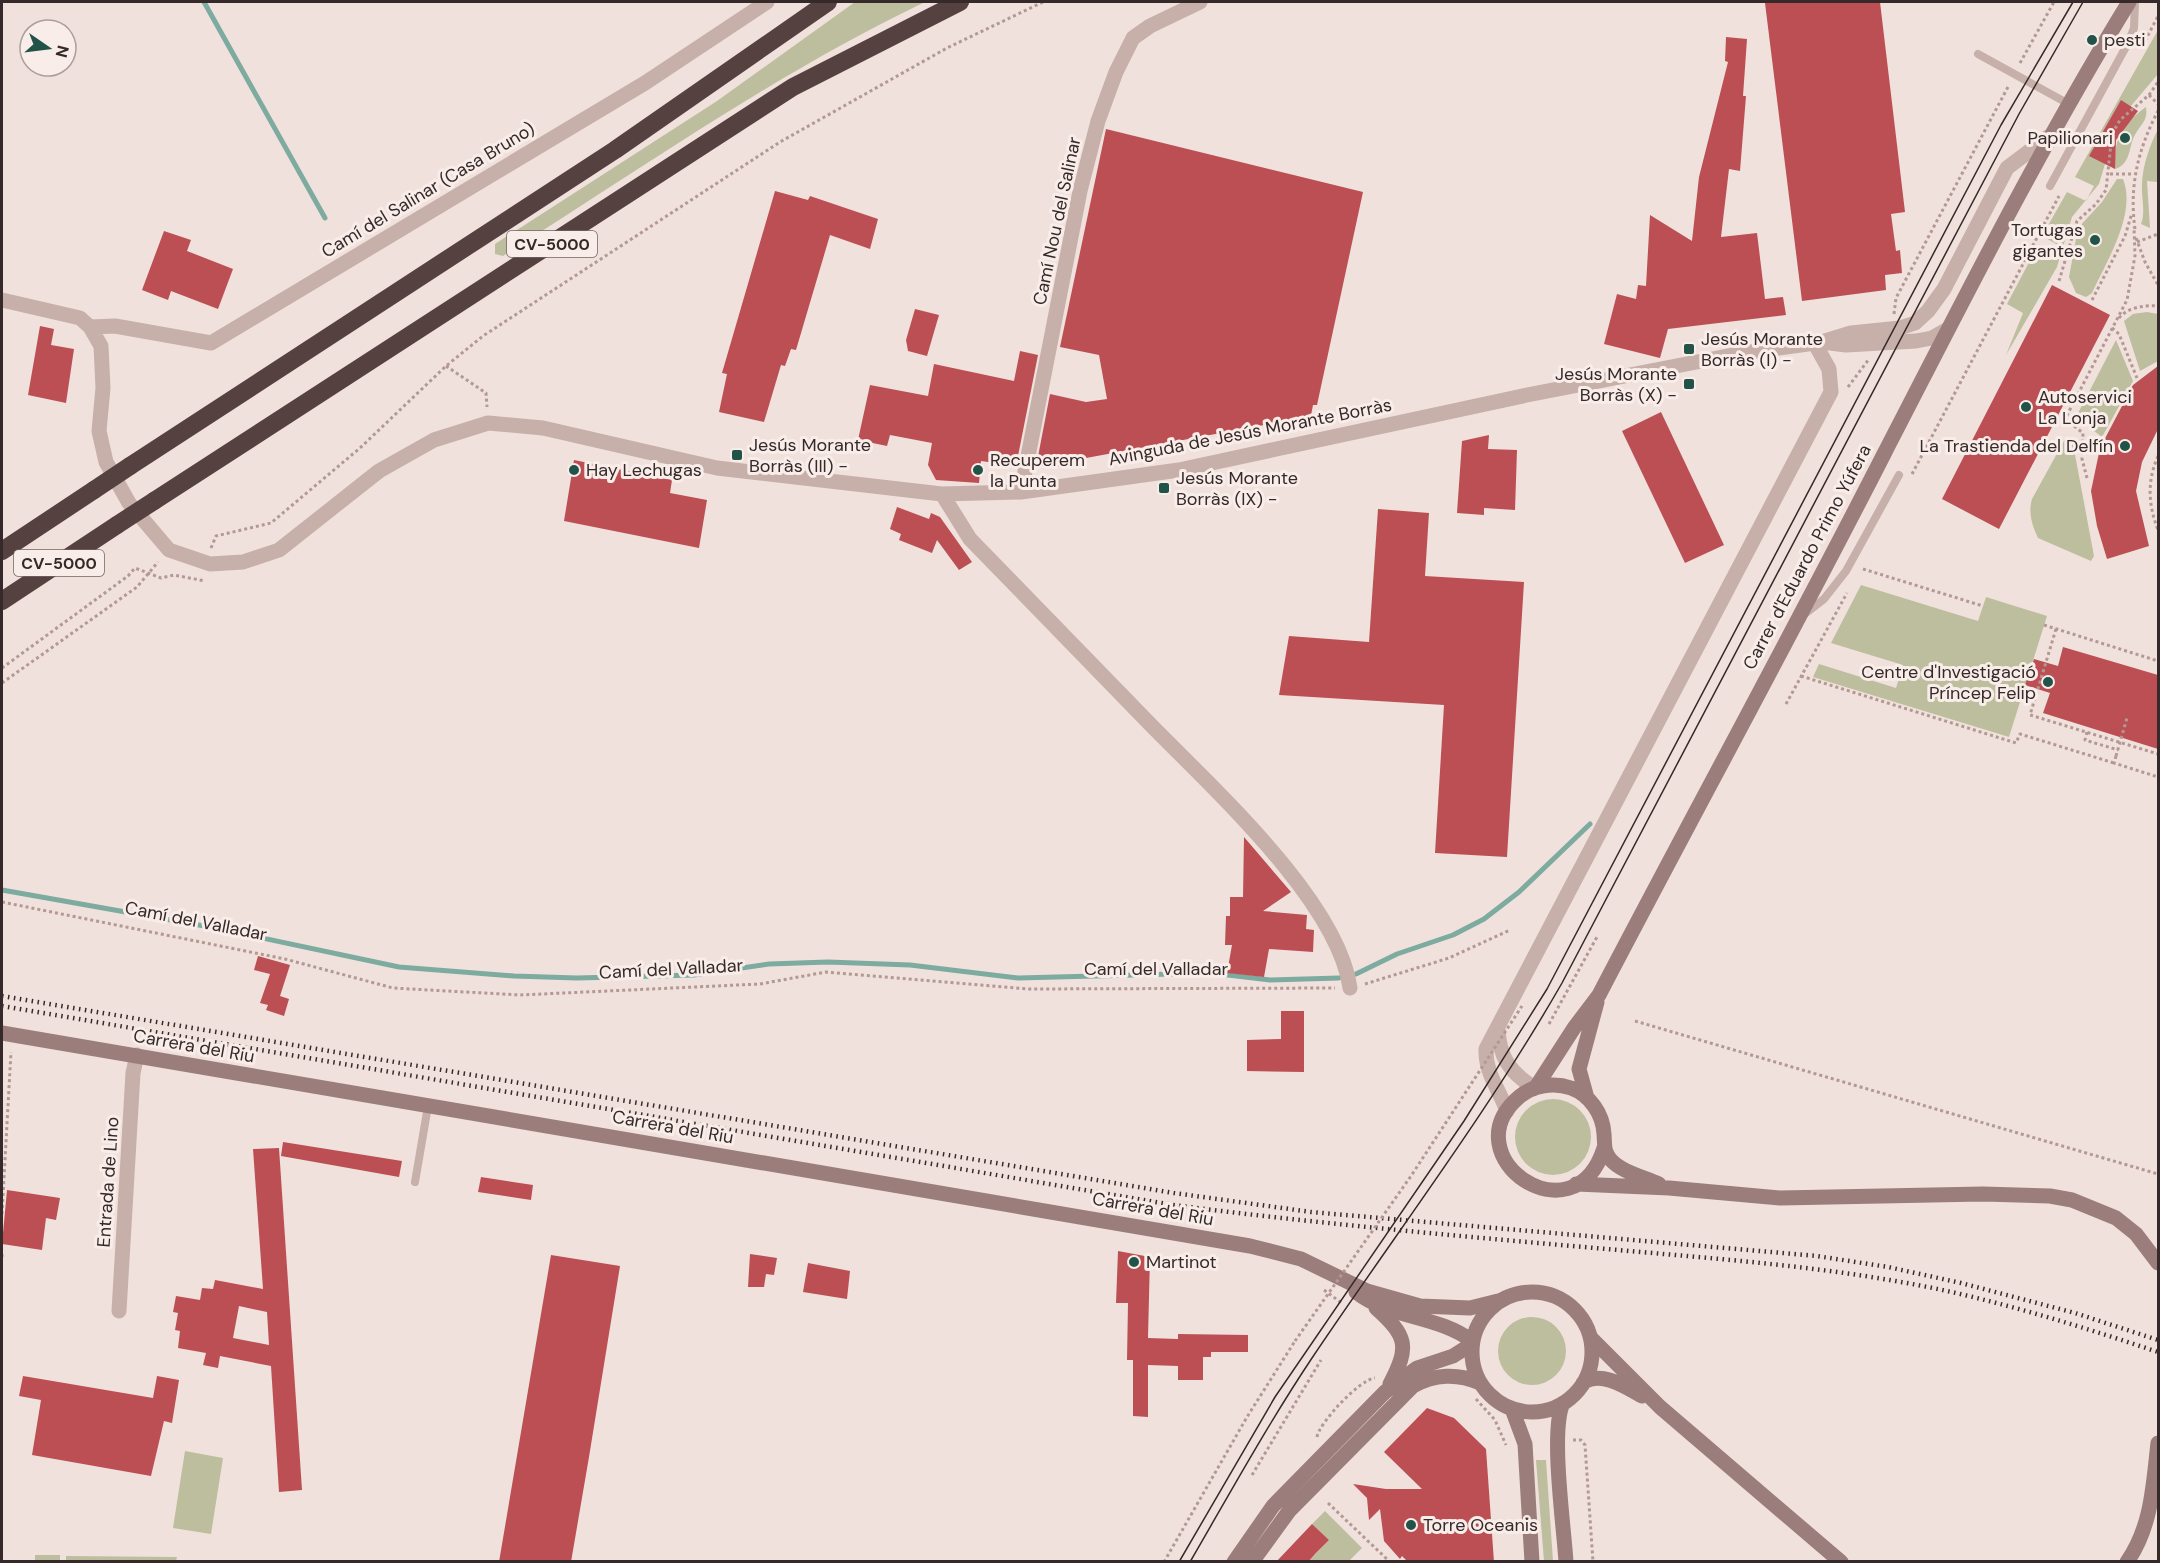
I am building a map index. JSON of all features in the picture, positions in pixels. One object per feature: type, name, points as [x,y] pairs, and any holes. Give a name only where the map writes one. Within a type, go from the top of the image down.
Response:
[{"type":"highway","name":"CV-5000","points":[[2,550],[615,150],[828,2]]},
{"type":"highway","name":"CV-5000","points":[[2,602],[793,87],[960,2]]},
{"type":"main road","name":"Carrer d'Eduardo Primo Yúfera","points":[[1535,1088],[1574,1028],[1599,995],[2048,137],[2129,2]]},
{"type":"main road","name":"Carrer d'Eduardo Primo Yúfera","points":[[1587,1098],[1579,1069],[1599,995]]},
{"type":"main road","name":"Carrera del Riu","points":[[2,1033],[1250,1246],[1301,1259],[1382,1296],[1420,1306],[1470,1308],[1498,1302]]},
{"type":"main road","points":[[1604,1148],[1594,1168],[1576,1184],[1565,1189],[1540,1189],[1518,1178],[1510,1169],[1500,1146],[1500,1134],[1507,1111],[1522,1094],[1535,1088],[1560,1085],[1587,1098],[1602,1120],[1604,1148],[1615,1164],[1669,1188]]},
{"type":"main road","points":[[1576,1184],[1669,1188],[1780,1198],[1983,1194],[2050,1196],[2072,1200],[2116,1218],[2136,1234],[2158,1263]]},
{"type":"main road","name":"Carrera del Riu","points":[[1334,1275],[1371,1304],[1446,1325],[1472,1343]]},
{"type":"main road","points":[[1534,1291],[1554,1295],[1572,1306],[1585,1323],[1590,1337],[1591,1364],[1583,1383],[1563,1403],[1531,1412],[1512,1409],[1495,1400],[1480,1383],[1474,1369],[1472,1343],[1484,1314],[1498,1302],[1515,1293],[1534,1291]]},
{"type":"main road","points":[[1234,1562],[1273,1506],[1399,1368],[1404,1347],[1397,1328],[1371,1304]]},
{"type":"main road","points":[[1590,1337],[1660,1407],[1841,1562]]},
{"type":"main road","points":[[1382,1388],[1417,1368],[1453,1356],[1472,1343]]},
{"type":"main road","points":[[1252,1562],[1289,1511],[1413,1386],[1428,1379],[1448,1376],[1480,1383]]},
{"type":"main road","points":[[1583,1383],[1597,1378],[1609,1380],[1660,1407]]},
{"type":"main road","points":[[1563,1403],[1557,1426],[1566,1562]]},
{"type":"main road","points":[[1512,1409],[1525,1444],[1533,1562]]},
{"type":"main road","points":[[2127,1562],[2142,1537],[2154,1481],[2158,1443]]},
{"type":"street","name":"Camí del Salinar (Casa Bruno)","points":[[90,327],[115,326],[212,343],[626,95],[767,2]]},
{"type":"street","name":"Camí Nou del Salinar","points":[[1021,492],[1080,191],[1098,121],[1116,72],[1133,38],[1150,26],[1200,2]]},
{"type":"street","name":"Carrer d'Eduardo Primo Yúfera","points":[[1915,323],[1928,311],[1944,289],[2007,168],[2048,137]]},
{"type":"street","points":[[2,300],[80,318],[90,327],[101,346],[103,388],[99,431],[106,462],[129,502],[169,550]]},
{"type":"street","name":"Avinguda de Jesús Morante Borràs","points":[[169,550],[210,564],[243,562],[279,550],[379,471],[434,440],[488,423],[543,428],[717,468],[942,494],[1021,492],[1179,470],[1527,395],[1743,353],[1818,342],[1851,333],[1900,328],[1915,323]]},
{"type":"street","name":"Avinguda de Jesús Morante Borràs","points":[[1818,342],[1846,345],[1916,341],[1932,338],[1948,329]]},
{"type":"street","points":[[1507,1111],[1501,1094],[1489,1076],[1486,1049],[1831,392],[1829,369],[1818,342]]},
{"type":"street","points":[[942,494],[970,538],[1269,847],[1332,931],[1348,968],[1350,988]]},
{"type":"street","points":[[1498,1025],[1498,1044],[1507,1065],[1520,1079],[1535,1088]]},
{"type":"street","name":"Entrada de Lino","points":[[119,1311],[133,1073],[137,1055]]},
{"type":"lane","points":[[2050,186],[2128,43],[2134,28],[2135,2]]},
{"type":"lane","points":[[1978,54],[2067,103]]},
{"type":"lane","points":[[1792,629],[1834,588],[1846,571],[1899,475]]},
{"type":"lane","points":[[415,1182],[428,1106]]},
{"type":"path","points":[[2,668],[128,576],[135,568],[161,578],[174,575],[202,582],[207,578],[211,543],[216,536],[271,524],[360,448],[447,366],[483,336],[780,142],[947,48],[1043,2]]},
{"type":"path","points":[[1894,314],[1896,298],[2054,2]]},
{"type":"path","points":[[2141,47],[2158,16]]},
{"type":"path","points":[[2059,281],[2077,221],[2096,204],[2106,190],[2110,174],[2112,134],[2120,120],[2149,95],[2158,82]]},
{"type":"path","points":[[2149,95],[2158,104]]},
{"type":"path","points":[[2087,478],[2082,459],[2083,433],[2065,419],[2127,300],[2132,280],[2134,174],[2139,152],[2158,111]]},
{"type":"path","points":[[2110,174],[2134,174]]},
{"type":"path","points":[[1908,482],[2061,192]]},
{"type":"path","points":[[2092,300],[2125,236],[2133,211]]},
{"type":"path","points":[[2134,227],[2137,242],[2158,285]]},
{"type":"path","points":[[2137,242],[2158,234]]},
{"type":"path","points":[[2114,324],[2124,312],[2138,307],[2158,306]]},
{"type":"path","points":[[2112,328],[2119,334],[2137,378]]},
{"type":"path","points":[[447,366],[486,393],[488,423]]},
{"type":"path","points":[[2158,456],[2149,492],[2158,530]]},
{"type":"path","points":[[2,682],[137,587],[169,550]]},
{"type":"path","points":[[1867,559],[1861,568],[1983,606]]},
{"type":"path","points":[[1786,704],[1850,589]]},
{"type":"path","points":[[2044,625],[2158,661]]},
{"type":"path","points":[[2056,629],[2030,715],[2158,754]]},
{"type":"path","points":[[1801,676],[2016,743],[2019,734],[2158,777]]},
{"type":"path","points":[[2114,763],[2127,718]]},
{"type":"path","points":[[2087,732],[2085,740],[2118,750]]},
{"type":"path","name":"Camí del Valladar","points":[[2,902],[285,959],[393,988],[520,995],[760,984],[826,972],[1027,989],[1350,988],[1449,958],[1510,930]]},
{"type":"path","points":[[1549,1024],[1598,935]]},
{"type":"path","points":[[1164,1562],[1247,1416],[1295,1341],[1411,1176],[1522,1006]]},
{"type":"path","points":[[1635,1021],[2158,1174]]},
{"type":"path","points":[[2,1050],[22,1054]]},
{"type":"path","points":[[2,1214],[11,1052]]},
{"type":"path","points":[[1317,1286],[1349,1308]]},
{"type":"path","points":[[1252,1475],[1321,1360]]},
{"type":"path","points":[[1380,1372],[1375,1378],[1382,1388]]},
{"type":"path","points":[[1471,1396],[1491,1414],[1504,1443],[1510,1445]]},
{"type":"path","points":[[1570,1440],[1581,1440],[1585,1445],[1593,1562]]},
{"type":"path","points":[[1328,1503],[1390,1562]]},
{"type":"green space","points":[[855,2],[925,2],[816,59],[763,90],[503,256],[495,254],[495,244],[717,101]]},
{"type":"green space","points":[[2158,30],[2158,74],[2131,106],[2105,164],[2099,184],[2088,198],[2094,186],[2075,177]]},
{"type":"green space","points":[[2146,107],[2145,118],[2133,138],[2127,159],[2115,169],[2116,149],[2121,133],[2130,120]]},
{"type":"green space","points":[[2158,129],[2158,182],[2147,181],[2150,228],[2141,224],[2142,183],[2147,155]]},
{"type":"green space","points":[[2117,179],[2123,179],[2126,193],[2123,222],[2112,253],[2092,293],[2086,297],[2076,293],[2069,277],[2078,228],[2102,202]]},
{"type":"green space","points":[[2067,192],[2085,201],[2072,217],[2057,267],[2006,355],[2023,313],[2007,304],[2035,251],[2052,260],[2060,246],[2042,236]]},
{"type":"green space","points":[[2147,312],[2158,314],[2158,361],[2140,371],[2124,321],[2133,314]]},
{"type":"green space","points":[[2116,340],[2133,381],[2102,437],[2076,417]]},
{"type":"green space","points":[[2065,439],[2073,444],[2094,556],[2091,561],[2038,538],[2031,519],[2032,499]]},
{"type":"green space","points":[[1861,585],[1978,621],[1986,597],[2047,616],[2009,737],[1813,677],[1819,664],[1896,688],[1903,665],[1831,643]]},
{"type":"green space","points":[[1553,1099],[1567,1102],[1580,1110],[1588,1123],[1591,1137],[1588,1151],[1580,1164],[1567,1172],[1553,1175],[1539,1172],[1526,1164],[1518,1151],[1515,1137],[1518,1123],[1526,1110],[1539,1102]]},
{"type":"green space","points":[[1532,1317],[1545,1320],[1556,1327],[1563,1338],[1566,1351],[1563,1364],[1556,1375],[1545,1382],[1532,1385],[1519,1382],[1508,1375],[1501,1364],[1498,1351],[1501,1338],[1508,1327],[1519,1320]]},
{"type":"green space","points":[[185,1451],[223,1458],[211,1534],[173,1528]]},
{"type":"green space","points":[[1536,1460],[1546,1460],[1553,1561],[1544,1561]]},
{"type":"green space","points":[[1325,1511],[1362,1548],[1349,1561],[1308,1562],[1329,1540],[1312,1524]]},
{"type":"green space","points":[[35,1555],[60,1555],[60,1561],[35,1561]]},
{"type":"green space","points":[[66,1556],[177,1557],[176,1561],[66,1561]]},
{"type":"building","points":[[1880,2],[1905,212],[1891,214],[1896,251],[1900,250],[1902,273],[1885,275],[1886,290],[1802,301],[1765,3]]},
{"type":"building","points":[[1726,37],[1747,39],[1743,96],[1746,96],[1740,171],[1729,169],[1721,237],[1757,233],[1765,299],[1783,297],[1786,315],[1668,329],[1660,358],[1604,344],[1617,294],[1636,299],[1638,285],[1646,286],[1650,215],[1692,241],[1699,177],[1728,62],[1725,61]]},
{"type":"building","points":[[2121,100],[2138,111],[2116,140],[2115,169],[2089,156]]},
{"type":"building","points":[[1106,129],[1363,192],[1317,405],[1313,405],[1309,426],[1275,423],[1070,461],[1070,467],[1036,467],[1050,394],[1086,402],[1107,399],[1099,355],[1060,347]]},
{"type":"building","points":[[775,191],[808,200],[810,196],[878,219],[870,249],[830,235],[796,350],[791,349],[785,366],[781,365],[764,422],[719,412],[727,374],[722,373]]},
{"type":"building","points":[[164,231],[191,240],[187,251],[233,269],[218,309],[171,291],[168,300],[142,290]]},
{"type":"building","name":"Autoservici La Lonja","points":[[2052,285],[2110,315],[1999,529],[1942,499]]},
{"type":"building","points":[[915,309],[939,315],[927,356],[908,351],[906,340]]},
{"type":"building","points":[[40,326],[54,329],[51,345],[74,349],[66,403],[28,395]]},
{"type":"building","points":[[1020,351],[1038,355],[1016,466],[981,461],[979,483],[936,480],[928,465],[932,443],[890,435],[887,446],[858,440],[870,385],[928,396],[934,364],[1014,381]]},
{"type":"building","points":[[2158,366],[2158,429],[2142,462],[2136,491],[2149,546],[2107,559],[2097,526],[2091,491],[2100,448],[2133,385]]},
{"type":"building","points":[[1661,412],[1724,545],[1685,563],[1622,431]]},
{"type":"building","points":[[1489,435],[1488,449],[1517,450],[1515,510],[1484,508],[1484,515],[1457,513],[1462,441]]},
{"type":"building","points":[[574,460],[672,480],[670,493],[707,500],[699,548],[564,521]]},
{"type":"building","points":[[897,507],[929,519],[931,513],[940,517],[972,562],[959,570],[937,540],[932,553],[899,540],[901,534],[890,529]]},
{"type":"building","points":[[1378,509],[1429,513],[1425,576],[1524,582],[1507,857],[1435,853],[1444,705],[1279,695],[1289,636],[1369,642]]},
{"type":"building","points":[[2063,647],[2158,675],[2158,749],[2043,713],[2050,693],[2025,685],[2034,659],[2058,666]]},
{"type":"building","points":[[1244,837],[1291,892],[1263,911],[1307,915],[1306,929],[1314,930],[1313,952],[1269,949],[1264,977],[1227,973],[1232,945],[1225,945],[1226,916],[1230,916],[1230,897],[1243,897]]},
{"type":"building","points":[[258,956],[290,965],[280,996],[289,999],[284,1016],[266,1010],[268,1005],[260,1003],[270,974],[254,970]]},
{"type":"building","points":[[1281,1011],[1304,1011],[1304,1072],[1247,1071],[1247,1040],[1281,1039]]},
{"type":"building","points":[[283,1142],[402,1161],[399,1177],[281,1156]]},
{"type":"building","points":[[279,1148],[302,1490],[279,1492],[271,1366],[220,1356],[218,1368],[203,1365],[206,1353],[178,1348],[180,1331],[175,1330],[178,1313],[173,1312],[176,1296],[200,1300],[202,1288],[213,1289],[215,1280],[263,1289],[253,1149]],"holes":[[[239,1306],[267,1312],[269,1345],[233,1338]]]},
{"type":"building","points":[[481,1177],[533,1185],[531,1200],[478,1192]]},
{"type":"building","points":[[7,1190],[60,1198],[56,1220],[46,1218],[42,1250],[2,1244]]},
{"type":"building","points":[[1118,1251],[1150,1257],[1148,1338],[1178,1339],[1178,1334],[1248,1335],[1248,1352],[1211,1352],[1211,1357],[1203,1357],[1203,1380],[1178,1380],[1178,1366],[1148,1365],[1148,1417],[1133,1416],[1133,1360],[1127,1360],[1128,1303],[1116,1303]]},
{"type":"building","points":[[750,1254],[777,1258],[774,1275],[766,1274],[764,1287],[748,1287]]},
{"type":"building","points":[[551,1255],[620,1266],[589,1457],[571,1562],[499,1562]]},
{"type":"building","points":[[808,1263],[850,1271],[847,1299],[803,1292]]},
{"type":"building","points":[[23,1376],[153,1398],[157,1376],[179,1380],[172,1423],[164,1421],[151,1476],[32,1455],[41,1400],[19,1396]]},
{"type":"building","points":[[1427,1408],[1454,1418],[1486,1449],[1494,1562],[1408,1562],[1402,1556],[1400,1559],[1384,1541],[1380,1509],[1369,1520],[1367,1498],[1353,1484],[1386,1489],[1422,1489],[1384,1452]]},
{"type":"building","points":[[1312,1524],[1329,1540],[1308,1562],[1276,1562]]},
{"type":"waterway","points":[[204,2],[325,218]]},
{"type":"waterway","points":[[1356,974],[1397,954],[1453,935],[1484,919],[1519,892],[1590,824]]},
{"type":"waterway","points":[[2,890],[210,927],[399,967],[514,976],[577,978],[694,975],[769,964],[828,962],[910,965],[1018,978],[1211,973],[1270,980],[1339,978]]},
{"type":"tram line","points":[[1179,1562],[1275,1397],[1464,1121],[1547,989],[2001,125],[2073,2]]},
{"type":"tram line","points":[[1190,1562],[1296,1383],[1472,1126],[1562,983],[2019,114],[2083,2]]},
{"type":"railway","points":[[2,996],[1174,1193],[1311,1212],[1817,1256],[1888,1267],[1961,1283],[2075,1313],[2158,1340]]},
{"type":"railway","points":[[2,1006],[1173,1205],[1395,1230],[1745,1261],[1872,1277],[1956,1293],[2007,1306],[2158,1352]]},
{"type":"place","name":"pesti","points":[[2092,40]]},
{"type":"place","name":"Papilionari","points":[[2125,138]]},
{"type":"place","name":"Tortugas gigantes","points":[[2095,240]]},
{"type":"place","name":"Jesús Morante Borràs (I) -","points":[[1689,349]]},
{"type":"place","name":"Jesús Morante Borràs (X) -","points":[[1689,384]]},
{"type":"place","name":"Autoservici La Lonja","points":[[2026,407]]},
{"type":"place","name":"La Trastienda del Delfín","points":[[2125,446]]},
{"type":"place","name":"Jesús Morante Borràs (III) -","points":[[737,455]]},
{"type":"place","name":"Hay Lechugas","points":[[574,470]]},
{"type":"place","name":"Recuperem la Punta","points":[[978,470]]},
{"type":"place","name":"Jesús Morante Borràs (IX) -","points":[[1164,488]]},
{"type":"place","name":"Centre d'Investigació Príncep Felip","points":[[2048,682]]},
{"type":"place","name":"Martinot","points":[[1134,1262]]},
{"type":"place","name":"Torre Oceanis","points":[[1411,1525]]}]
